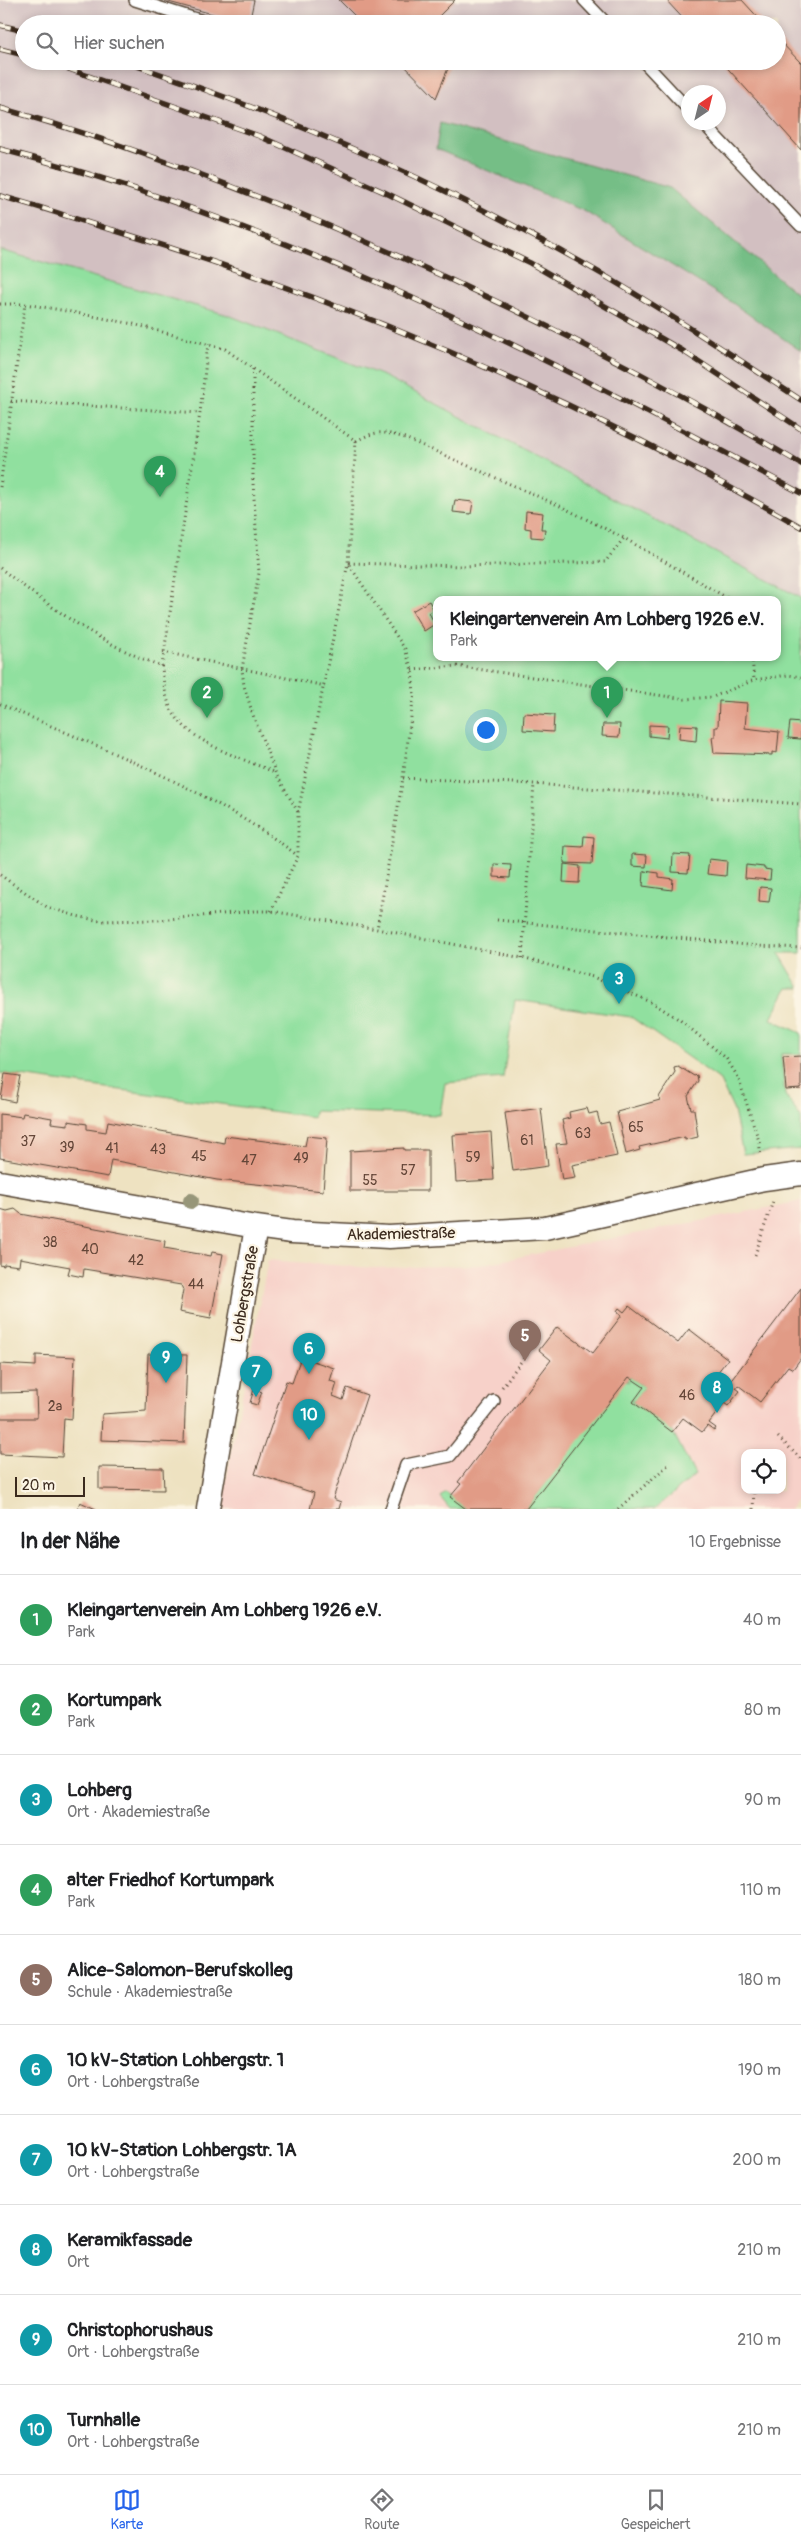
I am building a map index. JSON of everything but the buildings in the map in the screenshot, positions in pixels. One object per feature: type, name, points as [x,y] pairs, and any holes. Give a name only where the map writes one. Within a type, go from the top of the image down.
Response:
[{"type":"street","name":"Akademiestraße","points":[[0,1182],[256,1227],[292,1232],[389,1237],[545,1228],[769,1188],[801,1174]]},
{"type":"street","name":"Lohbergstraße","points":[[208,1509],[256,1227]]},
{"type":"lane","points":[[135,0],[183,15]]},
{"type":"lane","points":[[584,0],[598,15]]},
{"type":"lane","points":[[651,70],[681,102]]},
{"type":"lane","points":[[710,130],[801,226]]},
{"type":"lane","points":[[391,1509],[406,1465],[450,1456],[494,1401]]},
{"type":"path","points":[[0,304],[25,304],[133,324],[225,349],[356,441]]},
{"type":"path","points":[[0,487],[25,304]]},
{"type":"path","points":[[208,344],[200,413],[163,652],[162,666],[167,698],[180,721],[209,743],[276,774]]},
{"type":"path","points":[[253,369],[253,483],[259,573],[242,669],[244,686],[253,716],[276,774],[298,813]]},
{"type":"path","points":[[11,401],[200,413]]},
{"type":"path","points":[[356,441],[373,432],[386,432],[405,438],[560,506],[624,538],[724,596]]},
{"type":"path","points":[[272,911],[298,856],[298,813],[348,563],[356,441]]},
{"type":"path","points":[[348,563],[460,566],[606,562],[624,538]]},
{"type":"path","points":[[348,563],[405,649],[412,670],[414,694],[403,778],[376,929]]},
{"type":"path","points":[[0,568],[62,613],[109,642],[162,666]]},
{"type":"path","points":[[163,652],[324,686]]},
{"type":"path","points":[[752,661],[754,680]]},
{"type":"path","points":[[412,670],[456,666],[685,700],[713,697],[754,680],[788,675],[801,677]]},
{"type":"path","points":[[0,704],[186,788],[266,832],[298,856]]},
{"type":"path","points":[[403,778],[534,784],[801,804]]},
{"type":"path","points":[[522,958],[534,784]]},
{"type":"path","points":[[0,875],[47,907],[76,916],[101,921],[158,920],[254,910],[272,911],[376,929],[522,958],[593,977],[658,1007],[707,1041],[726,1058],[738,1077],[759,1142],[769,1188],[755,1255]]},
{"type":"path","points":[[496,920],[758,946],[801,948]]},
{"type":"path","points":[[494,1401],[497,1394],[529,1351]]},
{"type":"path","points":[[778,1437],[800,1458]]},
{"type":"path","points":[[618,1509],[668,1466]]},
{"type":"path","points":[[753,1509],[754,1494]]},
{"type":"shaded area","points":[[0,0],[801,0],[801,297],[670,188],[441,123],[436,148],[584,211],[731,302],[801,351],[801,598],[386,377],[228,315],[0,250]]},
{"type":"shaded area","points":[[801,1201],[801,1497],[789,1509],[224,1509],[223,1496],[268,1260],[374,1268],[479,1265]]},
{"type":"green space","points":[[440,123],[670,188],[801,297],[801,351],[731,302],[584,211],[436,149]]},
{"type":"green space","points":[[0,250],[228,315],[386,377],[801,598],[801,953],[779,953],[800,988],[787,988],[771,1019],[801,1033],[801,1054],[781,1054],[785,1095],[801,1118],[801,1149],[743,1154],[734,1111],[719,1079],[631,1017],[515,1000],[503,1078],[445,1083],[440,1115],[314,1111],[313,1117],[0,1073]]},
{"type":"green space","points":[[629,1377],[644,1387],[634,1401],[630,1400],[673,1432],[695,1475],[655,1509],[526,1509],[625,1380],[629,1382],[627,1379]]},
{"type":"green space","points":[[445,1492],[466,1509],[450,1509],[440,1497]]},
{"type":"railway","points":[[0,25],[15,29]]},
{"type":"railway","points":[[0,49],[15,53]]},
{"type":"railway","points":[[72,70],[259,136],[384,192],[530,263],[683,351],[801,429]]},
{"type":"railway","points":[[148,70],[229,98],[334,140],[487,212],[571,256],[638,296],[801,400]]},
{"type":"railway","points":[[0,108],[156,158],[372,244],[435,272],[620,363],[801,464]]},
{"type":"railway","points":[[0,149],[105,179],[208,214],[310,254],[410,297],[509,343],[608,392],[801,493]]},
{"type":"railway","points":[[0,196],[202,258],[291,289],[378,323],[551,397],[719,481],[801,527]]},
{"type":"place","name":"alter Friedhof Kortumpark","points":[[160,497]]},
{"type":"place","name":"Kortumpark","points":[[207,718]]},
{"type":"place","name":"Kleingartenverein Am Lohberg 1926 e.V.","points":[[607,718]]},
{"type":"place","name":"Lohberg","points":[[619,1004]]},
{"type":"place","name":"Alice-Salomon-Berufskolleg","points":[[525,1361]]},
{"type":"place","name":"10 kV-Station Lohbergstr. 1","points":[[309,1374]]},
{"type":"place","name":"Christophorushaus","points":[[166,1383]]},
{"type":"place","name":"10 kV-Station Lohbergstr. 1A","points":[[256,1397]]},
{"type":"place","name":"Keramikfassade","points":[[717,1413]]},
{"type":"place","name":"Turnhalle","points":[[309,1440]]}]
